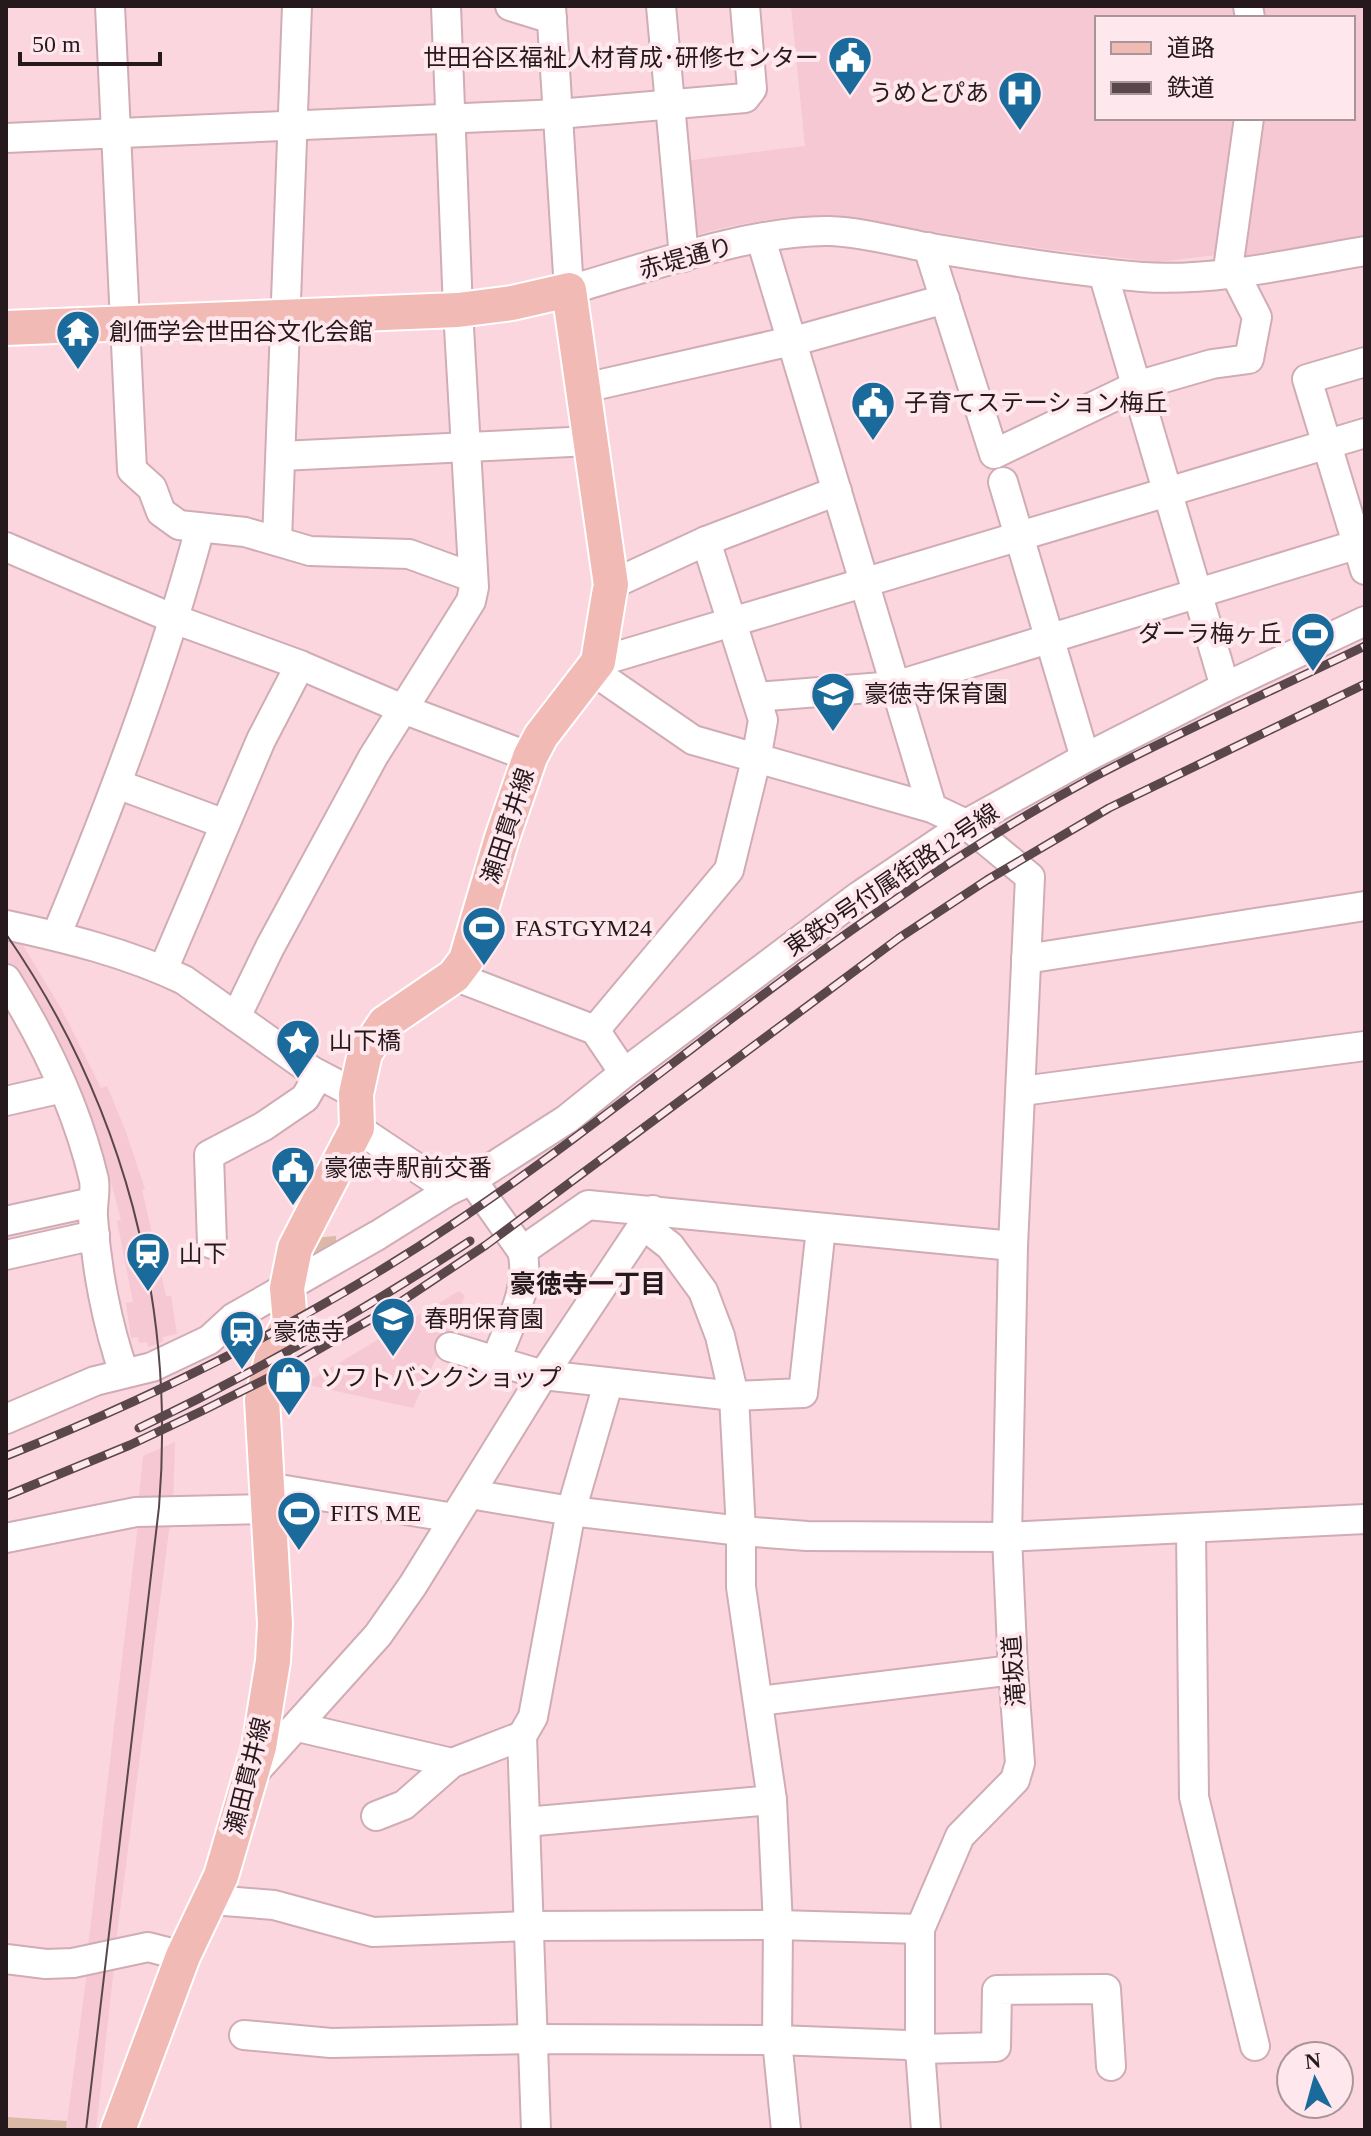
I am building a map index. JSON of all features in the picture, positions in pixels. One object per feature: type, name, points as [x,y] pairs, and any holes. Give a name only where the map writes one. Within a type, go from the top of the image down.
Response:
[{"type":"main road","name":"赤堤通り","points":[[6,328],[458,310],[512,303],[569,290]]},
{"type":"main road","name":"瀬田貫井線","points":[[118,2130],[183,1956],[212,1900],[253,1774],[275,1643],[262,1400],[289,1305],[295,1248],[357,1128],[356,1094],[365,1053],[385,1023],[454,976],[466,960],[530,757],[541,736],[596,667],[611,585],[569,290]]},
{"type":"street","points":[[110,6],[132,470],[152,488],[161,512],[179,525],[245,532],[310,551],[409,554],[472,577]]},
{"type":"street","points":[[277,541],[297,6]]},
{"type":"street","points":[[236,1017],[373,757],[471,601],[474,587],[458,310],[446,6]]},
{"type":"street","points":[[510,6],[551,13],[569,290]]},
{"type":"street","points":[[661,6],[684,257]]},
{"type":"street","points":[[6,138],[558,114],[745,98],[752,89],[745,6]]},
{"type":"street","points":[[928,247],[994,454],[1136,386],[1212,364],[1249,359],[1257,317],[1229,262],[1249,120]]},
{"type":"street","name":"赤堤通り","points":[[569,290],[761,239],[832,231],[1103,273],[1172,277],[1235,272],[1365,251]]},
{"type":"street","points":[[761,239],[932,808]]},
{"type":"street","points":[[1103,273],[1225,687]]},
{"type":"street","points":[[584,388],[792,341],[945,299]]},
{"type":"street","points":[[756,697],[895,686],[1197,593],[1362,552],[1307,379],[1365,362]]},
{"type":"street","points":[[596,667],[732,622],[1365,433]]},
{"type":"street","points":[[281,456],[591,441]]},
{"type":"street","points":[[1003,482],[1085,758]]},
{"type":"street","points":[[611,585],[706,541],[837,491]]},
{"type":"street","points":[[56,936],[117,784],[174,619],[200,528]]},
{"type":"street","points":[[595,1030],[729,870],[756,760],[763,720],[706,541]]},
{"type":"street","points":[[6,547],[174,619],[300,665],[403,709],[530,757]]},
{"type":"street","name":"東鉄9号付属街路12号線","points":[[6,1419],[95,1381],[152,1367],[209,1340],[233,1318],[289,1305],[461,1185],[567,1119],[859,896],[966,824],[1085,758],[1365,621]]},
{"type":"street","points":[[163,970],[261,740],[300,665]]},
{"type":"street","points":[[596,667],[693,740],[932,808],[966,824]]},
{"type":"street","points":[[117,784],[225,824]]},
{"type":"street","name":"滝坂道","points":[[926,2130],[920,2049],[920,1929],[960,1836],[1015,1780],[1020,1763],[1007,1537],[1013,1246],[1030,877],[966,824]]},
{"type":"street","points":[[1026,959],[1365,906]]},
{"type":"street","points":[[6,925],[56,936],[163,970],[184,980],[318,1076],[356,1094]]},
{"type":"street","points":[[454,976],[595,1030],[624,1073]]},
{"type":"street","points":[[6,979],[42,1040],[63,1088],[95,1184],[95,1235],[111,1338],[124,1373]]},
{"type":"street","points":[[1022,1091],[1365,1046]]},
{"type":"street","points":[[212,1244],[209,1155],[264,1126],[305,1098],[318,1076]]},
{"type":"street","points":[[6,1101],[63,1088]]},
{"type":"street","points":[[357,1128],[461,1185],[522,1251],[526,1265],[522,1288],[496,1360]]},
{"type":"street","points":[[6,1221],[93,1202]]},
{"type":"street","points":[[522,1251],[588,1205],[648,1217],[821,1228],[1013,1246]]},
{"type":"street","points":[[253,1774],[378,1635],[413,1585],[543,1375],[648,1217]]},
{"type":"street","points":[[648,1217],[703,1291],[720,1336],[734,1396],[741,1587],[772,1800],[778,1925],[777,2040],[786,2130]]},
{"type":"street","points":[[450,1347],[543,1375],[608,1384],[734,1396],[803,1393],[821,1228]]},
{"type":"street","points":[[6,1255],[95,1235]]},
{"type":"street","points":[[536,2130],[522,1736],[533,1717],[571,1511],[608,1384]]},
{"type":"street","points":[[470,1494],[571,1511],[807,1536],[1007,1537],[1365,1519]]},
{"type":"street","points":[[6,1538],[136,1512],[268,1498],[454,1518]]},
{"type":"street","points":[[1191,1529],[1194,1797],[1255,2046]]},
{"type":"street","points":[[759,1701],[1013,1670]]},
{"type":"street","points":[[298,1727],[452,1763]]},
{"type":"street","points":[[376,1816],[404,1805],[452,1763],[522,1736]]},
{"type":"street","points":[[525,1822],[772,1800]]},
{"type":"street","points":[[212,1900],[274,1905],[373,1932],[529,1926],[778,1925],[920,1929]]},
{"type":"street","points":[[6,1959],[46,1964],[73,1963],[148,1947],[183,1956]]},
{"type":"street","points":[[244,2035],[331,2043],[533,2039],[777,2040],[907,2045],[920,2049],[996,2047],[997,1990],[1106,1989],[1111,2066]]},
{"type":"shaded area","name":"うめとぴあ","points":[[791,6],[1236,6],[1238,16],[1095,16],[1095,120],[1238,120],[1217,255],[1157,262],[1038,248],[839,217],[786,217],[692,236],[684,161],[805,146]]},
{"type":"shaded area","points":[[1257,6],[1365,6],[1365,236],[1239,257],[1258,120],[1355,120],[1355,16],[1260,16]]},
{"type":"shaded area","points":[[6,930],[15,932],[63,1012],[101,1088],[107,1086],[126,1132],[145,1189],[142,1190],[166,1296],[171,1296],[177,1334],[163,1337],[163,1341],[148,1347],[147,1342],[139,1343],[138,1337],[131,1338],[126,1303],[133,1302],[117,1221],[121,1220],[105,1162],[95,1164],[6,966]]},
{"type":"shaded area","points":[[336,1236],[336,1243],[309,1258],[313,1238]]},
{"type":"shaded area","points":[[459,1291],[465,1296],[413,1408],[304,1384]]},
{"type":"shaded area","points":[[175,1442],[173,1506],[138,1507],[143,1456]]},
{"type":"shaded area","points":[[171,1515],[115,1950],[87,1956],[139,1516]]},
{"type":"shaded area","points":[[115,1958],[96,2130],[66,2130],[88,1965]]},
{"type":"shaded area","points":[[6,2117],[67,2121],[66,2130],[6,2130]]},
{"type":"tram line","points":[[6,934],[47,999],[82,1066],[110,1135],[133,1207],[149,1280],[159,1354],[162,1430],[159,1507],[86,2130]]},
{"type":"railway","points":[[6,1456],[184,1378],[355,1286],[518,1179],[829,946],[985,840],[1126,761],[1365,646]]},
{"type":"railway","points":[[6,1496],[130,1445],[204,1410],[272,1376],[399,1303],[486,1245],[899,938],[987,880],[1109,808],[1365,684]]},
{"type":"railway","points":[[139,1428],[308,1340],[470,1241]]},
{"type":"place","name":"世田谷区福祉人材育成･研修センター","points":[[850,97]]},
{"type":"place","name":"うめとぴあ","points":[[1020,132]]},
{"type":"place","name":"創価学会世田谷文化会館","points":[[78,371]]},
{"type":"place","name":"子育てステーション梅丘","points":[[873,442]]},
{"type":"place","name":"ダーラ梅ヶ丘","points":[[1313,673]]},
{"type":"place","name":"豪徳寺保育園","points":[[833,733]]},
{"type":"place","name":"FASTGYM24","points":[[484,967]]},
{"type":"place","name":"山下橋","points":[[298,1080]]},
{"type":"place","name":"豪徳寺駅前交番","points":[[293,1207]]},
{"type":"place","name":"山下","points":[[148,1293]]},
{"type":"place","name":"春明保育園","points":[[393,1358]]},
{"type":"place","name":"豪徳寺","points":[[242,1371]]},
{"type":"place","name":"ソフトバンクショップ","points":[[289,1417]]},
{"type":"place","name":"FITS ME","points":[[299,1552]]},
{"type":"district","name":"豪徳寺一丁目","points":[[588,1284]]}]
